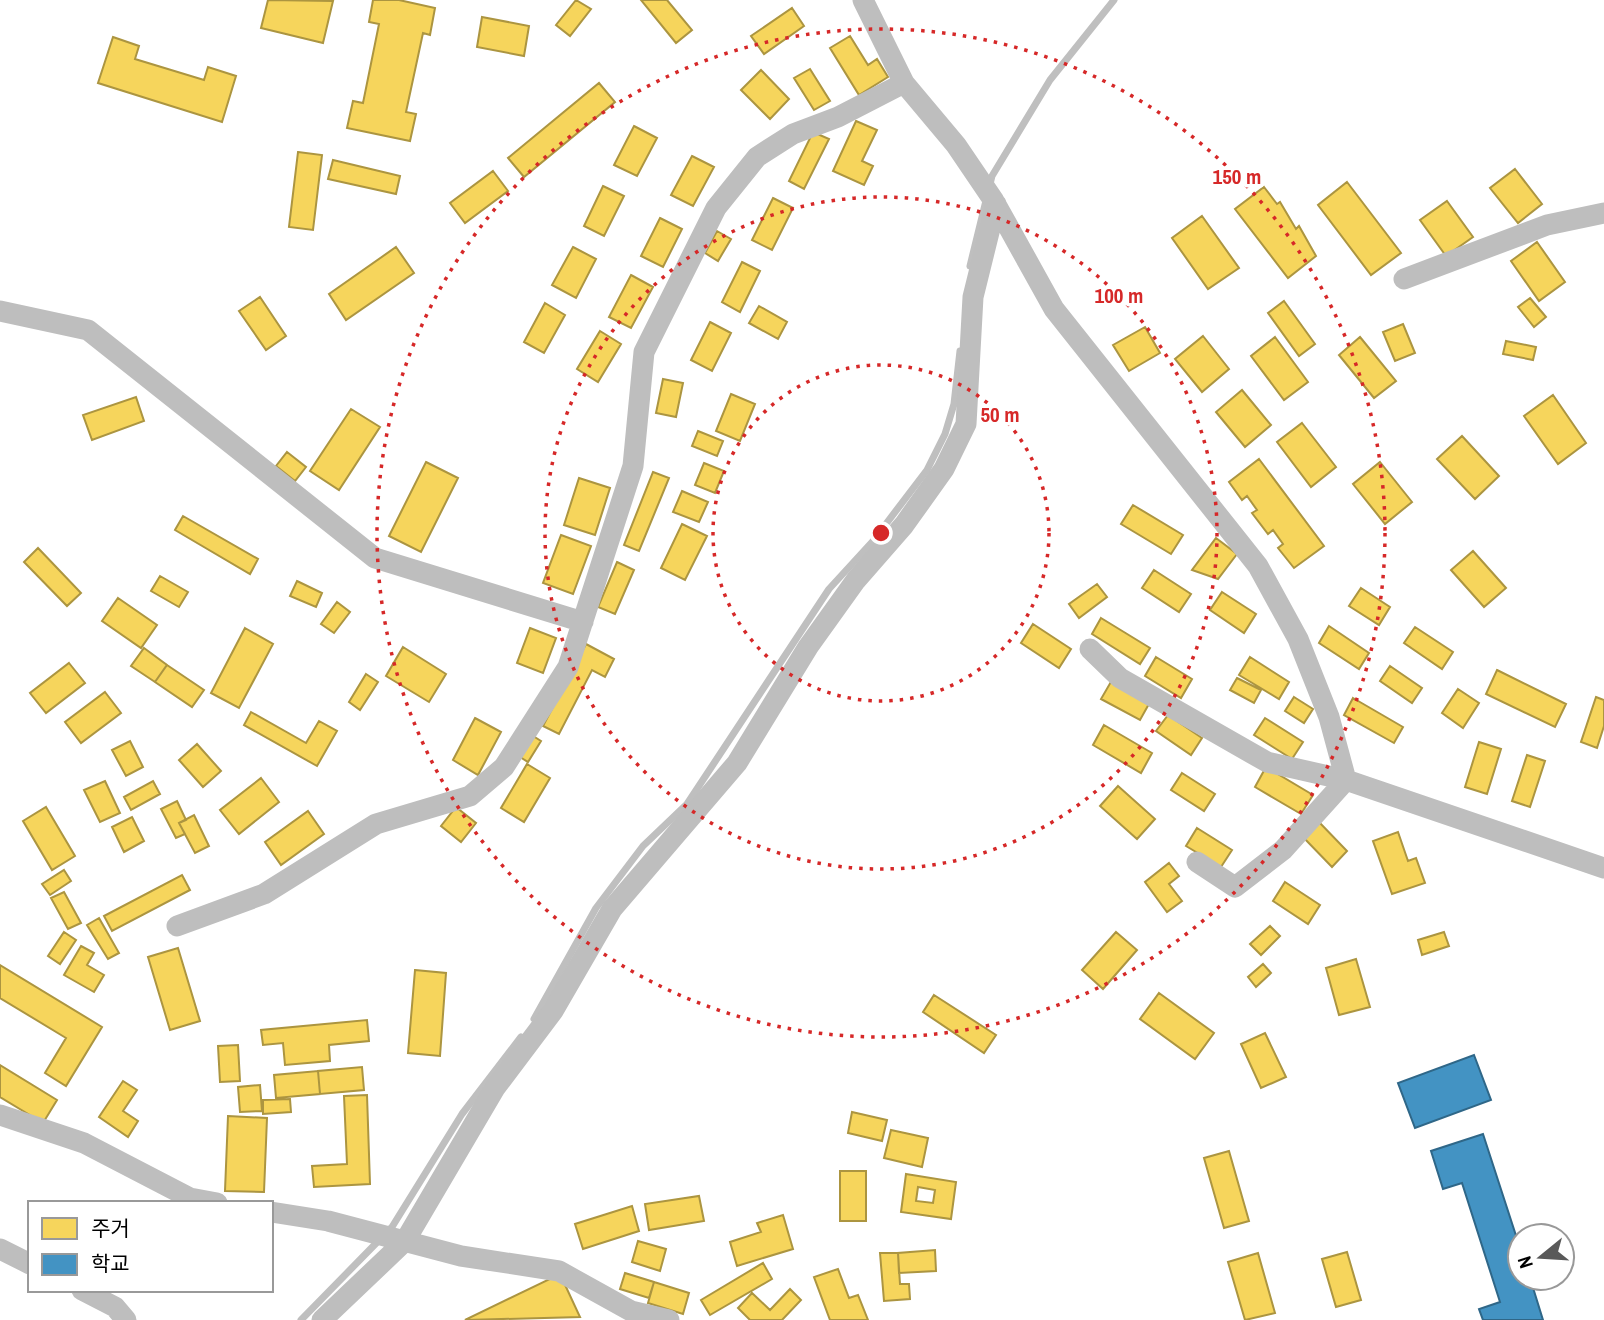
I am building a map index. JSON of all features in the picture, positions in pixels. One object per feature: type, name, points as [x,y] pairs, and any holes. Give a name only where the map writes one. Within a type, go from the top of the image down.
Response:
[{"type":"street","points":[[863,0],[904,83],[956,145],[995,202],[1054,309],[1258,566],[1298,639],[1329,717],[1346,780]]},
{"type":"street","points":[[177,926],[264,894],[376,824],[470,796],[504,766],[530,730],[568,667],[633,466],[643,352],[716,208],[757,156],[793,134],[838,117],[904,83]]},
{"type":"street","points":[[322,1320],[405,1241],[495,1088],[553,1011],[612,909],[737,763],[816,635],[856,580],[904,525],[944,469],[966,424],[973,297],[995,202]]},
{"type":"street","points":[[1404,279],[1547,225],[1604,213]]},
{"type":"street","points":[[0,311],[88,331],[375,558],[583,622]]},
{"type":"street","points":[[1090,649],[1121,678],[1267,762],[1346,780],[1604,869]]},
{"type":"street","points":[[1196,862],[1236,887],[1283,850],[1346,780]]},
{"type":"street","points":[[0,1115],[84,1143],[190,1198],[206,1201]]},
{"type":"street","points":[[273,1212],[328,1221],[461,1255],[559,1271],[631,1311],[669,1320]]},
{"type":"street","points":[[0,1249],[28,1263]]},
{"type":"street","points":[[86,1292],[115,1307],[126,1320]]},
{"type":"building: 주거","points":[[268,0],[333,1],[323,43],[261,28]]},
{"type":"building: 주거","points":[[373,0],[399,0],[435,8],[430,35],[423,33],[406,112],[416,114],[410,141],[347,128],[353,101],[363,103],[379,24],[369,22]]},
{"type":"building: 주거","points":[[576,0],[591,9],[570,36],[556,25]]},
{"type":"building: 주거","points":[[641,0],[667,0],[692,30],[676,43]]},
{"type":"building: 주거","points":[[792,8],[804,26],[764,54],[751,36]]},
{"type":"building: 주거","points":[[482,17],[529,26],[524,56],[477,47]]},
{"type":"building: 주거","points":[[850,36],[868,65],[877,59],[888,77],[859,95],[830,48]]},
{"type":"building: 주거","points":[[113,37],[139,46],[135,59],[204,80],[208,67],[236,76],[222,122],[98,83]]},
{"type":"building: 주거","points":[[810,69],[830,101],[814,110],[794,78]]},
{"type":"building: 주거","points":[[761,70],[789,99],[770,119],[741,90]]},
{"type":"building: 주거","points":[[599,83],[615,102],[524,177],[508,158]]},
{"type":"building: 주거","points":[[856,121],[877,130],[862,161],[873,166],[864,185],[833,171]]},
{"type":"building: 주거","points":[[634,126],[657,138],[637,176],[614,165]]},
{"type":"building: 주거","points":[[813,132],[829,139],[804,189],[789,181]]},
{"type":"building: 주거","points":[[298,152],[322,155],[313,230],[289,227]]},
{"type":"building: 주거","points":[[692,156],[714,167],[693,206],[671,195]]},
{"type":"building: 주거","points":[[333,160],[400,176],[396,194],[328,179]]},
{"type":"building: 주거","points":[[1515,169],[1542,204],[1518,223],[1490,188]]},
{"type":"building: 주거","points":[[493,171],[508,191],[465,223],[450,203]]},
{"type":"building: 주거","points":[[1347,182],[1401,253],[1371,275],[1318,205]]},
{"type":"building: 주거","points":[[603,186],[624,196],[604,236],[584,226]]},
{"type":"building: 주거","points":[[1264,187],[1277,204],[1280,202],[1296,229],[1299,226],[1316,256],[1288,278],[1235,209]]},
{"type":"building: 주거","points":[[773,198],[793,208],[772,250],[752,240]]},
{"type":"building: 주거","points":[[1447,201],[1473,237],[1446,256],[1420,220]]},
{"type":"building: 주거","points":[[1202,216],[1239,268],[1208,289],[1172,238]]},
{"type":"building: 주거","points":[[660,218],[682,229],[663,267],[641,256]]},
{"type":"building: 주거","points":[[717,231],[731,239],[718,261],[705,253]]},
{"type":"building: 주거","points":[[1537,242],[1565,282],[1539,301],[1511,261]]},
{"type":"building: 주거","points":[[396,247],[414,273],[346,320],[329,294]]},
{"type":"building: 주거","points":[[573,247],[596,259],[576,298],[552,285]]},
{"type":"building: 주거","points":[[742,262],[760,271],[740,312],[722,302]]},
{"type":"building: 주거","points":[[631,275],[653,287],[631,328],[609,317]]},
{"type":"building: 주거","points":[[260,297],[286,336],[266,350],[239,311]]},
{"type":"building: 주거","points":[[1530,298],[1546,317],[1534,327],[1518,307]]},
{"type":"building: 주거","points":[[1284,301],[1315,344],[1299,356],[1268,313]]},
{"type":"building: 주거","points":[[545,303],[565,315],[544,353],[524,342]]},
{"type":"building: 주거","points":[[759,306],[787,322],[778,339],[749,323]]},
{"type":"building: 주거","points":[[710,322],[731,333],[712,371],[691,360]]},
{"type":"building: 주거","points":[[1403,324],[1415,353],[1395,361],[1383,332]]},
{"type":"building: 주거","points":[[1145,327],[1160,353],[1129,371],[1113,345]]},
{"type":"building: 주거","points":[[600,331],[621,344],[598,382],[577,369]]},
{"type":"building: 주거","points":[[1203,336],[1229,369],[1202,392],[1175,359]]},
{"type":"building: 주거","points":[[1275,337],[1308,382],[1284,400],[1251,356]]},
{"type":"building: 주거","points":[[1360,337],[1396,381],[1374,398],[1339,355]]},
{"type":"building: 주거","points":[[1506,341],[1536,347],[1533,360],[1503,354]]},
{"type":"building: 주거","points":[[663,379],[683,383],[676,417],[656,413]]},
{"type":"building: 주거","points":[[1242,390],[1271,425],[1245,447],[1216,412]]},
{"type":"building: 주거","points":[[731,394],[755,404],[740,441],[716,431]]},
{"type":"building: 주거","points":[[1553,395],[1586,443],[1558,464],[1524,416]]},
{"type":"building: 주거","points":[[136,397],[144,421],[92,440],[83,415]]},
{"type":"building: 주거","points":[[351,409],[380,427],[339,490],[310,471]]},
{"type":"building: 주거","points":[[1302,423],[1336,467],[1311,487],[1277,442]]},
{"type":"building: 주거","points":[[698,431],[723,441],[717,456],[692,446]]},
{"type":"building: 주거","points":[[1462,436],[1499,476],[1475,499],[1437,459]]},
{"type":"building: 주거","points":[[287,452],[306,467],[295,481],[276,466]]},
{"type":"building: 주거","points":[[1259,459],[1324,546],[1294,568],[1278,548],[1283,544],[1273,530],[1268,534],[1252,513],[1257,510],[1247,496],[1242,500],[1229,482]]},
{"type":"building: 주거","points":[[426,462],[458,478],[421,552],[389,536]]},
{"type":"building: 주거","points":[[1380,462],[1412,502],[1385,524],[1353,484]]},
{"type":"building: 주거","points":[[704,463],[724,471],[715,493],[695,485]]},
{"type":"building: 주거","points":[[653,472],[669,478],[639,551],[624,545]]},
{"type":"building: 주거","points":[[579,478],[610,488],[595,535],[564,525]]},
{"type":"building: 주거","points":[[682,491],[708,502],[699,522],[673,512]]},
{"type":"building: 주거","points":[[1133,505],[1183,535],[1171,554],[1121,524]]},
{"type":"building: 주거","points":[[183,516],[258,559],[250,574],[175,530]]},
{"type":"building: 주거","points":[[682,524],[707,536],[685,580],[661,568]]},
{"type":"building: 주거","points":[[561,535],[591,546],[573,594],[543,583]]},
{"type":"building: 주거","points":[[1216,538],[1237,554],[1218,579],[1192,570]]},
{"type":"building: 주거","points":[[38,548],[81,593],[67,606],[24,562]]},
{"type":"building: 주거","points":[[1473,551],[1506,588],[1484,607],[1451,570]]},
{"type":"building: 주거","points":[[617,562],[634,570],[615,614],[598,607]]},
{"type":"building: 주거","points":[[1154,570],[1191,594],[1179,612],[1142,588]]},
{"type":"building: 주거","points":[[160,576],[188,592],[179,607],[151,591]]},
{"type":"building: 주거","points":[[297,581],[322,593],[316,607],[290,596]]},
{"type":"building: 주거","points":[[1097,584],[1107,597],[1079,618],[1069,604]]},
{"type":"building: 주거","points":[[1361,588],[1390,607],[1379,625],[1349,606]]},
{"type":"building: 주거","points":[[1222,592],[1256,614],[1244,633],[1210,610]]},
{"type":"building: 주거","points":[[118,598],[157,625],[141,648],[102,621]]},
{"type":"building: 주거","points":[[337,602],[350,612],[334,633],[321,624]]},
{"type":"building: 주거","points":[[1101,618],[1150,648],[1140,664],[1092,634]]},
{"type":"building: 주거","points":[[1033,624],[1071,649],[1059,668],[1021,643]]},
{"type":"building: 주거","points":[[1329,626],[1369,653],[1359,669],[1319,643]]},
{"type":"building: 주거","points":[[1415,627],[1453,652],[1442,669],[1404,643]]},
{"type":"building: 주거","points":[[245,628],[273,644],[239,708],[211,693]]},
{"type":"building: 주거","points":[[530,628],[556,638],[543,673],[517,663]]},
{"type":"building: 주거","points":[[586,644],[614,659],[605,677],[592,670],[559,734],[543,726]]},
{"type":"building: 주거","points":[[403,647],[446,674],[429,702],[386,676]]},
{"type":"building: 주거","points":[[144,648],[167,665],[155,682],[131,666]]},
{"type":"building: 주거","points":[[1156,657],[1192,679],[1181,698],[1145,676]]},
{"type":"building: 주거","points":[[1250,657],[1289,682],[1279,699],[1239,675]]},
{"type":"building: 주거","points":[[69,663],[85,683],[46,713],[30,693]]},
{"type":"building: 주거","points":[[167,665],[204,690],[192,707],[155,682]]},
{"type":"building: 주거","points":[[1390,666],[1422,688],[1412,703],[1380,681]]},
{"type":"building: 주거","points":[[1497,670],[1566,704],[1555,727],[1486,694]]},
{"type":"building: 주거","points":[[366,674],[378,682],[360,710],[349,702]]},
{"type":"building: 주거","points":[[1237,678],[1261,690],[1254,703],[1230,690]]},
{"type":"building: 주거","points":[[1112,680],[1150,702],[1140,720],[1101,699]]},
{"type":"building: 주거","points":[[1458,689],[1479,703],[1463,728],[1442,713]]},
{"type":"building: 주거","points":[[105,692],[121,713],[81,743],[65,722]]},
{"type":"building: 주거","points":[[1294,697],[1313,709],[1304,723],[1285,711]]},
{"type":"building: 주거","points":[[1596,697],[1604,700],[1604,726],[1597,748],[1581,742]]},
{"type":"building: 주거","points":[[1353,698],[1403,727],[1394,743],[1344,715]]},
{"type":"building: 주거","points":[[251,712],[306,743],[319,721],[337,731],[317,766],[244,725]]},
{"type":"building: 주거","points":[[1168,715],[1202,738],[1191,755],[1156,731]]},
{"type":"building: 주거","points":[[475,718],[501,732],[478,775],[453,760]]},
{"type":"building: 주거","points":[[1265,718],[1303,742],[1292,759],[1254,735]]},
{"type":"building: 주거","points":[[1104,725],[1152,753],[1141,773],[1093,745]]},
{"type":"building: 주거","points":[[530,734],[541,741],[528,762],[517,755]]},
{"type":"building: 주거","points":[[130,741],[143,767],[126,776],[112,750]]},
{"type":"building: 주거","points":[[1479,742],[1501,749],[1487,794],[1465,787]]},
{"type":"building: 주거","points":[[197,744],[221,771],[203,787],[179,760]]},
{"type":"building: 주거","points":[[1527,755],[1545,761],[1530,807],[1512,801]]},
{"type":"building: 주거","points":[[527,764],[550,778],[524,822],[501,808]]},
{"type":"building: 주거","points":[[1266,767],[1313,795],[1301,814],[1255,787]]},
{"type":"building: 주거","points":[[1182,773],[1215,794],[1204,811],[1171,790]]},
{"type":"building: 주거","points":[[261,778],[279,802],[239,834],[220,810]]},
{"type":"building: 주거","points":[[105,781],[120,813],[100,822],[84,790]]},
{"type":"building: 주거","points":[[153,781],[160,794],[131,810],[124,797]]},
{"type":"building: 주거","points":[[1118,786],[1155,819],[1137,839],[1100,806]]},
{"type":"building: 주거","points":[[177,801],[186,820],[179,823],[185,834],[176,838],[161,809]]},
{"type":"building: 주거","points":[[46,807],[75,856],[52,870],[23,821]]},
{"type":"building: 주거","points":[[456,807],[476,823],[461,842],[441,826]]},
{"type":"building: 주거","points":[[308,811],[324,834],[281,865],[265,842]]},
{"type":"building: 주거","points":[[194,815],[209,846],[195,853],[179,823]]},
{"type":"building: 주거","points":[[132,817],[144,841],[124,852],[112,827]]},
{"type":"building: 주거","points":[[1318,821],[1347,851],[1332,867],[1302,836]]},
{"type":"building: 주거","points":[[1197,828],[1232,850],[1221,867],[1186,846]]},
{"type":"building: 주거","points":[[1398,832],[1408,861],[1416,858],[1425,883],[1392,894],[1373,841]]},
{"type":"building: 주거","points":[[1169,863],[1179,876],[1169,884],[1182,901],[1167,912],[1145,882]]},
{"type":"building: 주거","points":[[64,870],[71,881],[50,895],[42,884]]},
{"type":"building: 주거","points":[[182,875],[190,890],[112,931],[104,916]]},
{"type":"building: 주거","points":[[1285,882],[1320,905],[1308,924],[1273,901]]},
{"type":"building: 주거","points":[[64,892],[81,923],[68,929],[51,898]]},
{"type":"building: 주거","points":[[99,918],[119,953],[108,959],[87,925]]},
{"type":"building: 주거","points":[[1270,926],[1280,936],[1261,955],[1250,944]]},
{"type":"building: 주거","points":[[64,932],[76,940],[60,964],[48,956]]},
{"type":"building: 주거","points":[[1116,932],[1137,950],[1103,989],[1082,970]]},
{"type":"building: 주거","points":[[1444,932],[1449,946],[1422,955],[1418,940]]},
{"type":"building: 주거","points":[[81,946],[94,953],[87,965],[104,975],[94,992],[64,975]]},
{"type":"building: 주거","points":[[178,948],[200,1021],[170,1030],[148,957]]},
{"type":"building: 주거","points":[[1356,959],[1370,1007],[1339,1015],[1326,968]]},
{"type":"building: 주거","points":[[1263,964],[1271,973],[1256,987],[1248,977]]},
{"type":"building: 주거","points":[[0,965],[102,1027],[66,1086],[45,1073],[66,1038],[0,998]]},
{"type":"building: 주거","points":[[415,970],[446,973],[440,1056],[408,1053]]},
{"type":"building: 주거","points":[[1159,993],[1214,1033],[1195,1059],[1140,1019]]},
{"type":"building: 주거","points":[[934,995],[996,1035],[984,1053],[923,1012]]},
{"type":"building: 주거","points":[[367,1020],[369,1041],[329,1045],[330,1061],[285,1065],[283,1043],[263,1045],[261,1030]]},
{"type":"building: 주거","points":[[1265,1033],[1286,1077],[1261,1088],[1241,1044]]},
{"type":"building: 주거","points":[[238,1045],[240,1081],[220,1082],[218,1046]]},
{"type":"building: 주거","points":[[0,1065],[57,1100],[43,1123],[0,1097]]},
{"type":"building: 주거","points":[[362,1067],[364,1090],[320,1094],[318,1071]]},
{"type":"building: 주거","points":[[318,1071],[320,1094],[276,1098],[274,1075]]},
{"type":"building: 주거","points":[[123,1081],[137,1090],[123,1111],[138,1121],[128,1137],[99,1117]]},
{"type":"building: 주거","points":[[260,1085],[262,1111],[240,1112],[238,1087]]},
{"type":"building: 주거","points":[[367,1095],[370,1184],[314,1187],[312,1166],[347,1164],[344,1096]]},
{"type":"building: 주거","points":[[290,1099],[291,1112],[263,1114],[263,1100]]},
{"type":"building: 주거","points":[[852,1112],[887,1120],[882,1141],[848,1133]]},
{"type":"building: 주거","points":[[228,1116],[267,1118],[264,1192],[225,1191]]},
{"type":"building: 주거","points":[[891,1130],[928,1138],[922,1167],[884,1158]]},
{"type":"building: 주거","points":[[1229,1151],[1249,1221],[1224,1228],[1204,1158]]},
{"type":"building: 주거","points":[[840,1171],[866,1171],[866,1221],[840,1221]]},
{"type":"building: 주거","points":[[906,1174],[956,1182],[951,1219],[901,1212]],"holes":[[[918,1187],[935,1190],[933,1203],[916,1201]]]},
{"type":"building: 주거","points":[[699,1196],[704,1221],[649,1230],[645,1204]]},
{"type":"building: 주거","points":[[632,1206],[639,1231],[583,1249],[575,1224]]},
{"type":"building: 주거","points":[[783,1215],[793,1249],[737,1266],[730,1242],[761,1232],[757,1223]]},
{"type":"building: 주거","points":[[638,1241],[666,1249],[660,1271],[632,1262]]},
{"type":"building: 주거","points":[[935,1250],[936,1271],[899,1273],[898,1253]]},
{"type":"building: 주거","points":[[1347,1252],[1361,1300],[1336,1307],[1322,1259]]},
{"type":"building: 주거","points":[[880,1253],[898,1253],[900,1284],[909,1284],[910,1299],[884,1301]]},
{"type":"building: 주거","points":[[1258,1253],[1275,1313],[1245,1320],[1228,1262]]},
{"type":"building: 주거","points":[[763,1263],[772,1279],[710,1315],[701,1300]]},
{"type":"building: 주거","points":[[838,1269],[849,1298],[858,1295],[868,1320],[830,1320],[814,1277]]},
{"type":"building: 주거","points":[[625,1273],[654,1282],[649,1298],[620,1289]]},
{"type":"building: 주거","points":[[560,1274],[580,1317],[465,1320]]},
{"type":"building: 주거","points":[[654,1282],[689,1293],[683,1314],[648,1303]]},
{"type":"building: 주거","points":[[790,1289],[801,1300],[782,1320],[750,1320],[738,1308],[752,1293],[770,1310]]},
{"type":"building: 학교","points":[[1474,1055],[1491,1100],[1415,1128],[1398,1083]]},
{"type":"building: 학교","points":[[1483,1134],[1512,1222],[1506,1222],[1506,1292],[1534,1292],[1543,1320],[1483,1320],[1479,1309],[1500,1302],[1462,1183],[1443,1189],[1431,1151]]},
{"type":"waterway","points":[[970,266],[992,176],[1050,80],[1114,0]]},
{"type":"waterway","points":[[534,1019],[596,908],[643,846],[687,804],[829,589],[873,541],[927,470],[945,434],[954,404],[960,351]]},
{"type":"waterway","points":[[301,1320],[392,1227],[462,1114],[521,1037]]}]
